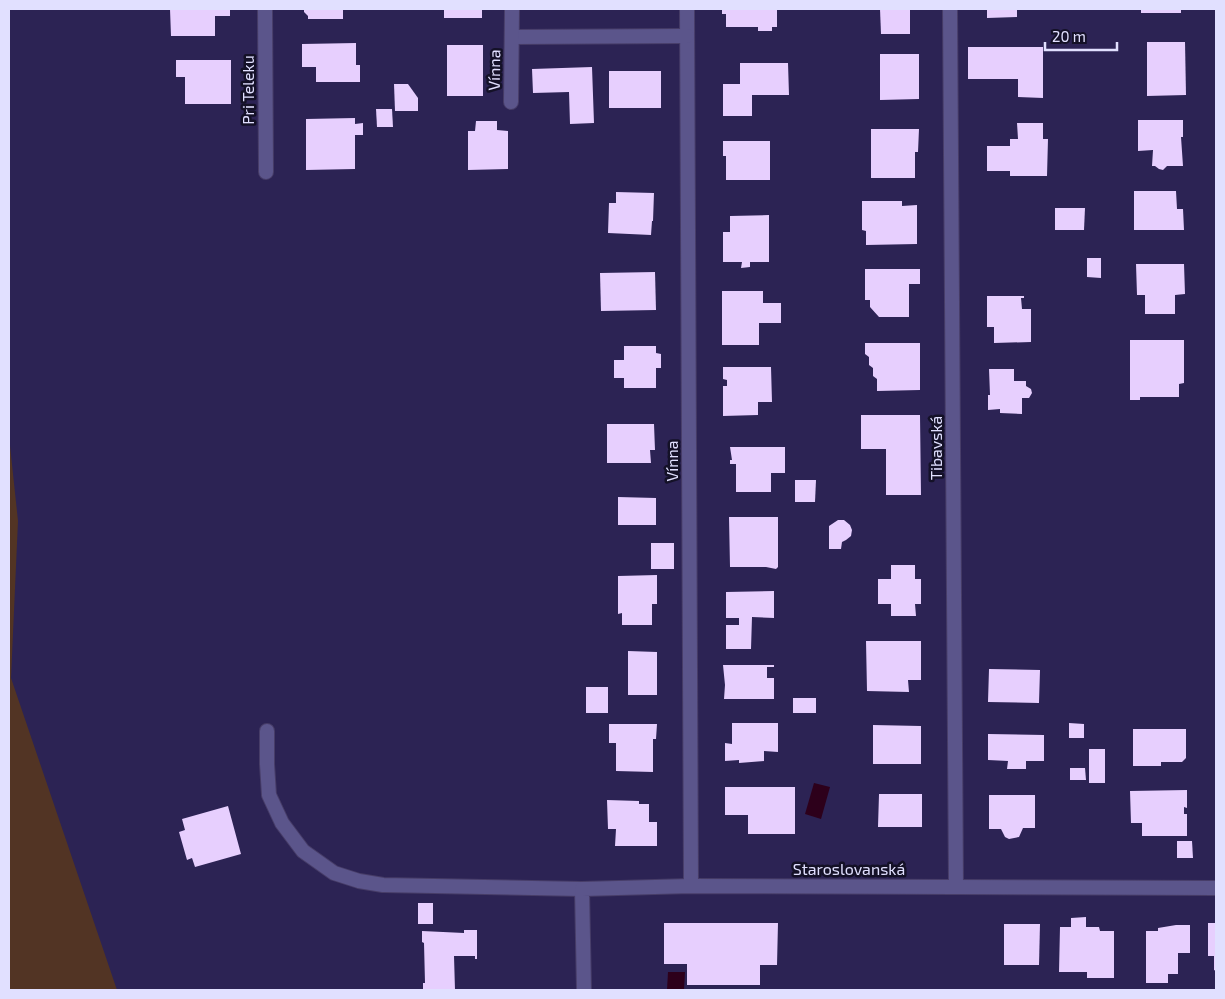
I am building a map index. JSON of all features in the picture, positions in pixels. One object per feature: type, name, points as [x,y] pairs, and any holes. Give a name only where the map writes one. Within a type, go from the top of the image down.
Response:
[{"type":"street","name":"Pri Teleku","points":[[265,9],[266,172]]},
{"type":"street","name":"Vínna","points":[[512,9],[512,102]]},
{"type":"street","name":"Vínna","points":[[687,9],[691,886]]},
{"type":"street","name":"Tibavská","points":[[950,9],[956,887]]},
{"type":"street","name":"Vínna","points":[[512,37],[687,36]]},
{"type":"street","name":"Staroslovanská","points":[[267,731],[269,795],[282,823],[303,852],[334,873],[359,881],[383,885],[582,889],[691,886],[1216,888]]},
{"type":"street","points":[[582,889],[584,990]]},
{"type":"shaded area","points":[[9,436],[18,521],[11,678],[117,990],[9,990]]},
{"type":"shaded area","points":[[814,783],[830,787],[821,819],[805,814]]},
{"type":"shaded area","points":[[668,972],[685,972],[684,990],[667,990]]},
{"type":"building","points":[[170,9],[230,9],[230,16],[215,16],[215,36],[171,36]]},
{"type":"building","points":[[304,9],[343,9],[343,19],[308,19]]},
{"type":"building","points":[[444,9],[482,9],[482,18],[444,18]]},
{"type":"building","points":[[722,9],[777,9],[777,27],[772,27],[772,31],[758,31],[758,27],[726,27],[726,14],[722,14]]},
{"type":"building","points":[[880,9],[910,9],[910,34],[881,34]]},
{"type":"building","points":[[987,9],[1017,9],[1017,17],[987,18]]},
{"type":"building","points":[[1141,9],[1181,9],[1181,13],[1141,13]]},
{"type":"building","points":[[1147,42],[1185,42],[1186,95],[1147,96]]},
{"type":"building","points":[[356,43],[356,65],[360,65],[360,82],[316,82],[316,67],[302,67],[302,44]]},
{"type":"building","points":[[447,45],[483,45],[483,96],[447,96]]},
{"type":"building","points":[[968,47],[1043,47],[1043,98],[1018,97],[1018,79],[968,79]]},
{"type":"building","points":[[880,54],[919,54],[919,99],[880,100]]},
{"type":"building","points":[[176,60],[231,60],[231,104],[185,104],[185,77],[176,77]]},
{"type":"building","points":[[740,63],[788,63],[789,95],[752,95],[752,116],[723,116],[723,84],[740,84]]},
{"type":"building","points":[[592,67],[594,123],[570,124],[569,92],[533,93],[532,69]]},
{"type":"building","points":[[609,71],[661,71],[661,108],[609,108]]},
{"type":"building","points":[[394,84],[408,84],[418,98],[418,111],[395,111]]},
{"type":"building","points":[[376,109],[392,109],[393,127],[377,127]]},
{"type":"building","points":[[355,118],[355,124],[363,123],[363,135],[355,135],[355,169],[306,170],[306,119]]},
{"type":"building","points":[[1138,120],[1183,120],[1183,137],[1181,137],[1183,166],[1167,166],[1163,170],[1152,166],[1153,150],[1138,151]]},
{"type":"building","points":[[476,121],[497,121],[497,130],[508,131],[508,169],[468,170],[468,131],[475,131]]},
{"type":"building","points":[[1017,123],[1043,123],[1043,139],[1048,139],[1047,176],[1010,176],[1010,171],[987,171],[987,146],[1010,146],[1010,139],[1018,139]]},
{"type":"building","points":[[871,129],[919,129],[918,152],[915,152],[915,178],[871,178]]},
{"type":"building","points":[[723,141],[770,141],[770,180],[726,180],[726,156],[723,156]]},
{"type":"building","points":[[1134,191],[1176,191],[1177,209],[1183,209],[1184,230],[1134,230]]},
{"type":"building","points":[[616,192],[654,193],[651,235],[608,233],[609,203],[616,203]]},
{"type":"building","points":[[862,201],[902,201],[902,206],[917,205],[917,244],[866,245],[866,231],[862,230]]},
{"type":"building","points":[[1055,208],[1085,208],[1084,230],[1055,230]]},
{"type":"building","points":[[769,215],[769,262],[750,262],[750,267],[741,268],[742,262],[723,262],[723,232],[730,232],[730,216]]},
{"type":"building","points":[[1087,258],[1101,258],[1101,278],[1087,277]]},
{"type":"building","points":[[1136,264],[1184,264],[1185,294],[1175,295],[1175,314],[1145,314],[1145,295],[1137,295]]},
{"type":"building","points":[[865,269],[920,269],[920,284],[909,284],[909,317],[879,317],[870,307],[870,300],[865,300]]},
{"type":"building","points":[[655,272],[656,310],[601,311],[600,273]]},
{"type":"building","points":[[722,291],[763,291],[763,303],[781,303],[781,323],[759,323],[759,345],[722,345]]},
{"type":"building","points":[[987,296],[1024,296],[1024,298],[1021,298],[1022,309],[1031,309],[1031,342],[994,343],[994,327],[987,327]]},
{"type":"building","points":[[1130,340],[1184,340],[1184,383],[1179,384],[1179,397],[1140,397],[1140,400],[1130,400]]},
{"type":"building","points":[[865,343],[920,343],[920,390],[877,391],[877,379],[873,376],[873,368],[869,365],[869,357],[865,354]]},
{"type":"building","points":[[624,346],[656,346],[656,353],[661,354],[661,368],[656,368],[656,388],[624,388],[624,378],[614,378],[614,360],[624,360]]},
{"type":"building","points":[[723,367],[771,367],[772,402],[758,402],[758,415],[723,416],[723,386],[727,386],[727,380],[723,379]]},
{"type":"building","points":[[989,369],[1014,369],[1014,381],[1026,381],[1026,386],[1031,389],[1032,393],[1029,398],[1022,398],[1022,414],[1000,413],[1000,409],[988,410],[988,395],[990,395]]},
{"type":"building","points":[[861,415],[920,415],[921,495],[886,495],[886,449],[861,449]]},
{"type":"building","points":[[607,424],[654,424],[655,450],[650,450],[651,463],[607,463]]},
{"type":"building","points":[[730,447],[785,447],[785,473],[771,473],[771,492],[736,492],[736,464],[730,464],[730,460],[732,460]]},
{"type":"building","points":[[795,480],[816,480],[815,502],[795,502]]},
{"type":"building","points":[[618,497],[656,498],[656,525],[618,525]]},
{"type":"building","points":[[729,517],[778,517],[778,567],[776,569],[766,567],[730,567]]},
{"type":"building","points":[[838,520],[844,520],[850,525],[852,530],[851,536],[842,542],[841,549],[829,549],[829,526]]},
{"type":"building","points":[[651,543],[674,543],[674,569],[651,569]]},
{"type":"building","points":[[891,565],[915,565],[915,579],[921,579],[921,604],[915,604],[916,616],[891,616],[891,604],[878,604],[878,579],[891,579]]},
{"type":"building","points":[[657,575],[657,604],[652,604],[652,625],[622,625],[622,613],[618,614],[618,576]]},
{"type":"building","points":[[774,591],[774,618],[752,617],[751,649],[726,649],[726,625],[739,625],[739,618],[726,618],[726,592]]},
{"type":"building","points":[[866,641],[921,641],[921,680],[908,680],[909,692],[867,691]]},
{"type":"building","points":[[628,651],[657,652],[657,695],[628,695]]},
{"type":"building","points":[[723,665],[774,665],[774,667],[767,667],[767,678],[774,678],[774,699],[724,699]]},
{"type":"building","points":[[989,669],[1040,670],[1039,703],[988,702]]},
{"type":"building","points":[[586,687],[608,687],[608,713],[586,713]]},
{"type":"building","points":[[793,698],[816,698],[816,713],[793,713]]},
{"type":"building","points":[[732,723],[778,723],[778,752],[764,751],[764,761],[739,763],[739,760],[725,761],[725,743],[732,744]]},
{"type":"building","points":[[1069,723],[1084,724],[1084,738],[1069,738]]},
{"type":"building","points":[[609,724],[657,724],[656,739],[653,739],[653,772],[616,771],[616,743],[609,743]]},
{"type":"building","points":[[873,725],[921,726],[921,764],[873,764]]},
{"type":"building","points":[[1133,729],[1186,729],[1186,758],[1182,762],[1161,762],[1161,766],[1133,766]]},
{"type":"building","points":[[988,734],[1044,735],[1044,761],[1026,761],[1026,769],[1007,769],[1008,761],[988,760]]},
{"type":"building","points":[[1089,749],[1105,749],[1105,783],[1089,783]]},
{"type":"building","points":[[1070,768],[1085,768],[1086,780],[1070,780]]},
{"type":"building","points":[[725,787],[795,787],[795,834],[748,834],[748,815],[725,815]]},
{"type":"building","points":[[1187,790],[1187,808],[1184,807],[1184,814],[1187,814],[1187,836],[1142,836],[1142,823],[1131,823],[1130,791]]},
{"type":"building","points":[[879,794],[922,794],[922,827],[878,827]]},
{"type":"building","points":[[989,795],[1035,795],[1035,828],[1023,828],[1019,837],[1009,839],[1005,837],[1001,829],[989,829]]},
{"type":"building","points":[[607,800],[639,801],[639,804],[649,804],[649,822],[657,822],[657,846],[615,846],[616,829],[608,829]]},
{"type":"building","points":[[228,806],[241,854],[195,867],[192,858],[187,860],[179,832],[185,830],[182,819]]},
{"type":"building","points":[[1177,841],[1192,841],[1193,858],[1177,858]]},
{"type":"building","points":[[418,903],[433,903],[433,924],[418,924]]},
{"type":"building","points":[[1086,917],[1086,927],[1099,927],[1100,931],[1114,931],[1114,978],[1087,978],[1087,972],[1059,972],[1060,927],[1071,927],[1071,918]]},
{"type":"building","points":[[664,923],[778,923],[777,965],[760,965],[760,985],[687,985],[687,964],[664,964]]},
{"type":"building","points":[[1208,923],[1216,923],[1216,971],[1214,970],[1214,956],[1208,956]]},
{"type":"building","points":[[1004,924],[1040,924],[1039,965],[1004,965]]},
{"type":"building","points":[[1190,925],[1190,953],[1178,953],[1178,974],[1168,974],[1168,983],[1146,983],[1146,931],[1158,931],[1158,928]]},
{"type":"building","points":[[464,930],[477,930],[477,959],[475,959],[475,956],[454,956],[455,990],[423,990],[423,983],[425,983],[422,931],[464,933]]}]
